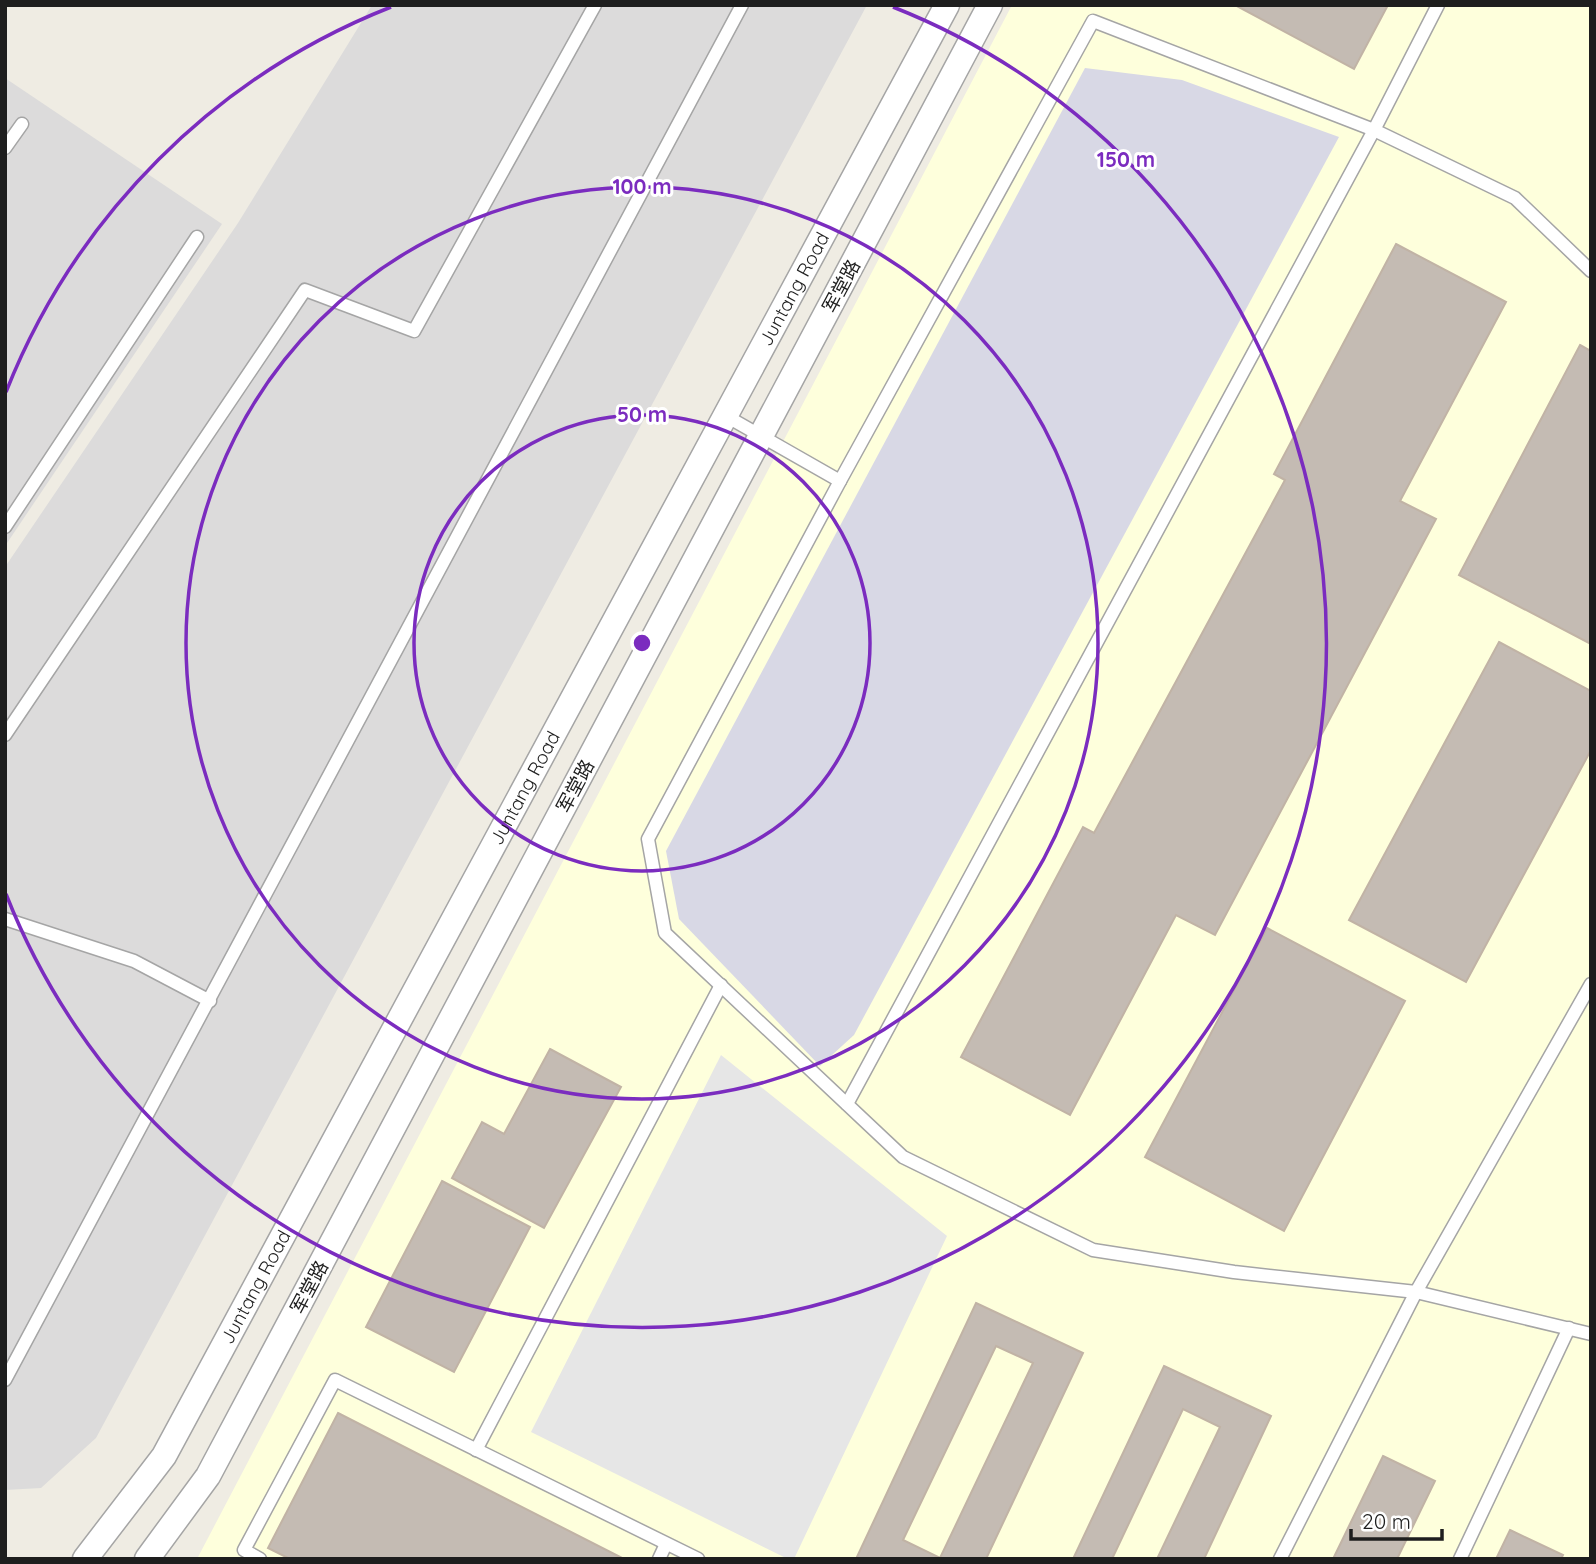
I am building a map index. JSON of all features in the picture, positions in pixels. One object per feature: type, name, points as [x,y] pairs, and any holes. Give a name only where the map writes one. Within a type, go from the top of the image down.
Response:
[{"type":"street","name":"Juntang Road","points":[[85,1559],[164,1456],[947,5]]},
{"type":"street","name":"军堂路","points":[[151,1557],[208,1476],[990,5]]},
{"type":"lane","points":[[5,735],[305,290],[414,331],[595,5]]},
{"type":"lane","points":[[5,1380],[742,5]]},
{"type":"lane","points":[[847,1104],[1374,130],[1438,5]]},
{"type":"lane","points":[[1591,271],[1515,198],[1374,130],[1093,21],[840,481],[648,839],[665,933],[903,1157],[1093,1250],[1234,1272],[1416,1292],[1591,1334]]},
{"type":"lane","points":[[5,148],[22,124]]},
{"type":"lane","points":[[6,524],[197,237]]},
{"type":"lane","points":[[726,416],[840,481]]},
{"type":"lane","points":[[5,919],[134,961],[210,1001]]},
{"type":"lane","points":[[1280,1559],[1416,1292],[1591,984]]},
{"type":"lane","points":[[475,1450],[720,985]]},
{"type":"lane","points":[[1460,1559],[1569,1328]]},
{"type":"lane","points":[[260,1559],[244,1550],[335,1380],[698,1559]]},
{"type":"lane","points":[[659,1559],[666,1544]]},
{"type":"shaded area","points":[[372,5],[867,5],[96,1438],[41,1488],[5,1490],[5,567],[238,223]]},
{"type":"shaded area","points":[[1012,5],[1591,5],[1591,1559],[197,1559]]},
{"type":"shaded area","points":[[1085,68],[1182,80],[1339,137],[854,1035],[820,1066],[679,919],[666,851]]},
{"type":"shaded area","points":[[5,78],[222,224],[5,546]]},
{"type":"shaded area","points":[[721,1055],[947,1236],[794,1559],[788,1559],[531,1432]]},
{"type":"building","points":[[1235,5],[1388,5],[1354,69]]},
{"type":"building","points":[[1396,244],[1506,302],[1400,501],[1436,519],[1215,935],[1176,915],[1070,1115],[961,1057],[1083,827],[1094,833],[1285,480],[1274,474]]},
{"type":"building","points":[[1580,345],[1591,351],[1591,644],[1459,575]]},
{"type":"building","points":[[1499,642],[1591,691],[1591,750],[1466,982],[1349,920]]},
{"type":"building","points":[[1267,928],[1405,1001],[1284,1231],[1145,1157]]},
{"type":"building","points":[[550,1049],[621,1087],[544,1228],[452,1178],[482,1122],[504,1134]]},
{"type":"building","points":[[442,1181],[530,1227],[454,1372],[366,1327]]},
{"type":"building","points":[[976,1303],[1083,1353],[986,1559],[856,1559]],"holes":[[[996,1346],[1033,1363],[940,1558],[903,1540]]]},
{"type":"building","points":[[1164,1366],[1271,1416],[1204,1559],[1157,1559],[1220,1427],[1183,1409],[1112,1559],[1073,1559]]},
{"type":"building","points":[[338,1413],[624,1559],[290,1559],[268,1548]]},
{"type":"building","points":[[1383,1456],[1435,1481],[1397,1559],[1333,1559]]},
{"type":"building","points":[[1510,1530],[1563,1555],[1561,1559],[1496,1559]]}]
